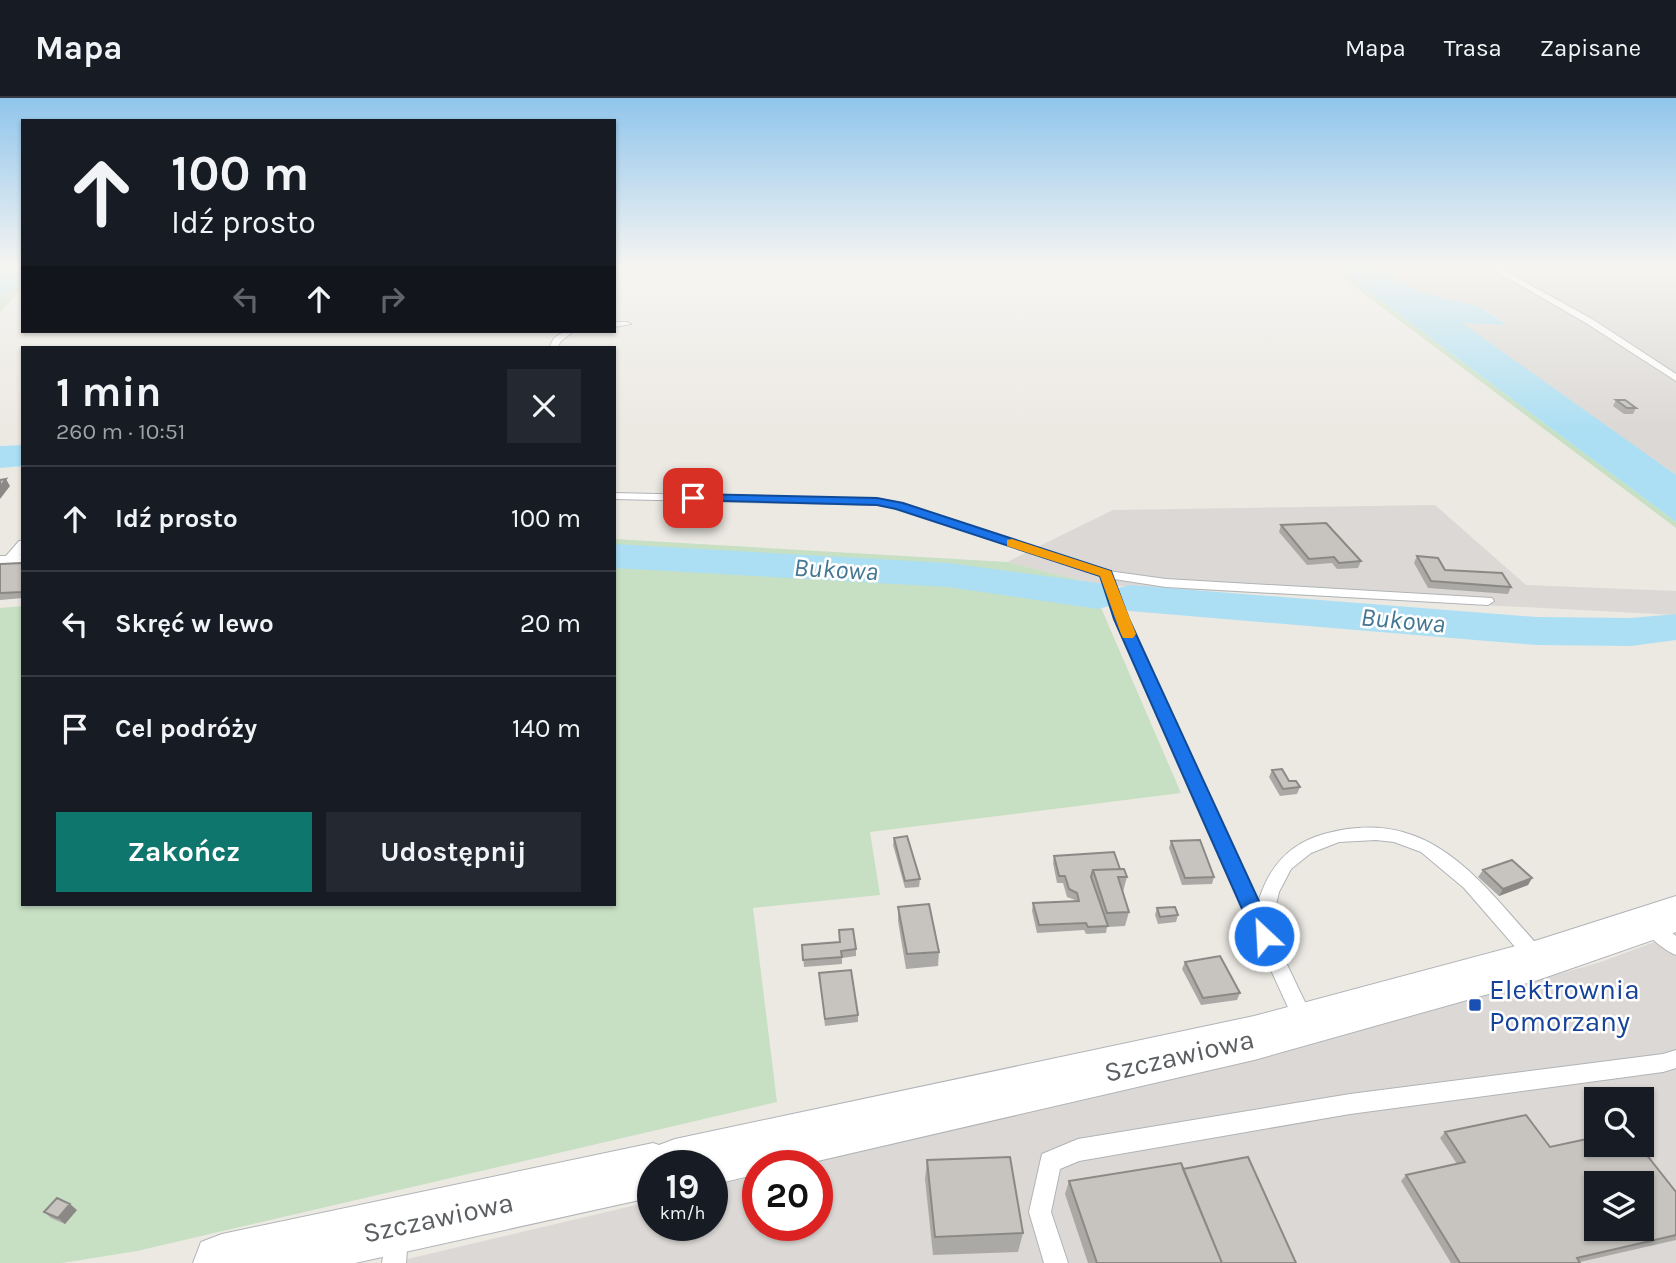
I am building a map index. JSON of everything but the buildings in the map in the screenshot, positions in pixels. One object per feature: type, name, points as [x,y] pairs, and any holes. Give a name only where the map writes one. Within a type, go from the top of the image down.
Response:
[{"type":"street","name":"Szczawiowa","points":[[728,1154],[1306,1025],[1538,960],[1667,929]]},
{"type":"street","name":"Szczawiowa","points":[[222,1263],[396,1244],[637,1175]]},
{"type":"lane","points":[[1588,320],[1676,378]]},
{"type":"lane","points":[[616,325],[627,324]]},
{"type":"lane","points":[[554,346],[557,340],[567,333]]},
{"type":"lane","points":[[616,496],[877,502],[898,505],[1106,574],[1166,583],[1488,601]]},
{"type":"lane","points":[[1106,574],[1121,619],[1306,1025]]},
{"type":"lane","points":[[1264,936],[1263,920],[1268,901],[1284,866],[1291,858],[1315,845],[1336,838],[1374,833],[1392,834],[1412,840],[1444,859],[1538,960]]},
{"type":"lane","points":[[1056,1263],[1040,1212],[1050,1162],[1078,1150],[1350,1104],[1663,1063],[1676,1059]]},
{"type":"shaded area","points":[[1500,320],[1676,320],[1676,475],[1461,323],[1506,324]]},
{"type":"shaded area","points":[[1435,505],[1526,585],[1676,591],[1676,615],[1098,585],[1007,562],[1113,510]]},
{"type":"shaded area","points":[[1676,934],[1676,1263],[391,1263],[637,1205],[637,1241],[728,1241],[728,1183],[742,1179],[742,1241],[833,1241],[833,1157],[1294,1048],[1598,963]]},
{"type":"green space","points":[[1399,320],[1407,320],[1676,522],[1676,528]]},
{"type":"green space","points":[[616,539],[1007,562],[1098,585],[1099,603],[1181,793],[870,832],[880,895],[753,908],[777,1102],[137,1251],[62,1263],[0,1263],[0,608],[21,606],[21,906],[616,906]]},
{"type":"water","points":[[1407,320],[1500,320],[1507,325],[1462,323],[1676,475],[1676,522]]},
{"type":"waterway","name":"Bukowa","points":[[0,457],[21,455]]},
{"type":"waterway","name":"Bukowa","points":[[616,556],[948,575],[1098,596]]},
{"type":"waterway","name":"Bukowa","points":[[1130,598],[1536,631],[1631,632],[1676,627]]},
{"type":"slow traffic","points":[[1012,543],[1106,574],[1128,634]]},
{"type":"place","name":"Elektrownia Pomorzany","points":[[1475,1005]]},
{"type":"route","points":[[693,498],[877,502],[898,505],[1106,574],[1121,619],[1264,936]]}]
